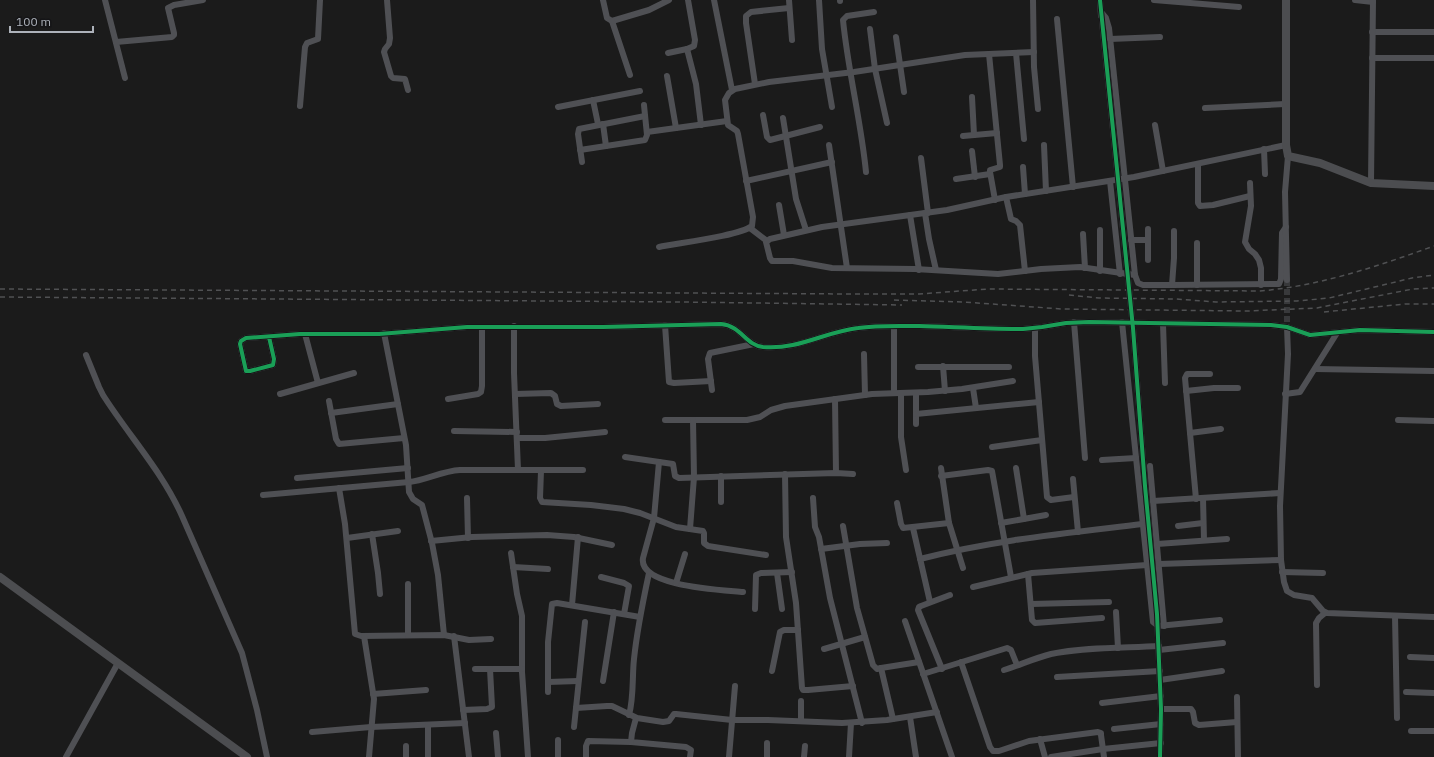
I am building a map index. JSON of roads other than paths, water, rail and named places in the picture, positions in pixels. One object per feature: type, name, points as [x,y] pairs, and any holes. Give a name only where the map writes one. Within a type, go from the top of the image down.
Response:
[{"type":"main road","points":[[1286,0],[1286,145],[1288,156],[1320,163],[1371,183],[1434,186]]},
{"type":"main road","points":[[0,577],[247,757]]},
{"type":"street","points":[[106,0],[125,78]]},
{"type":"street","points":[[116,42],[172,37],[174,33],[168,8],[174,5],[203,0]]},
{"type":"street","points":[[300,106],[305,46],[307,43],[318,38],[320,0]]},
{"type":"street","points":[[387,0],[390,38],[389,44],[384,49],[384,56],[391,76],[393,78],[405,79],[408,90]]},
{"type":"street","points":[[603,0],[607,18],[612,21],[630,75]]},
{"type":"street","points":[[612,21],[649,10],[669,0]]},
{"type":"street","points":[[668,53],[687,49],[692,47],[695,43],[688,0]]},
{"type":"street","points":[[714,0],[732,90]]},
{"type":"street","points":[[789,0],[792,40]]},
{"type":"street","points":[[819,0],[822,49],[832,107]]},
{"type":"street","points":[[1033,0],[1034,52],[1038,109]]},
{"type":"street","points":[[1100,0],[1133,320],[1157,614],[1161,626]]},
{"type":"street","points":[[1154,0],[1239,7]]},
{"type":"street","points":[[1354,0],[1373,1],[1371,183]]},
{"type":"street","points":[[755,84],[746,16],[751,12],[789,8]]},
{"type":"street","points":[[866,172],[862,135],[850,72],[843,20],[847,16],[874,12]]},
{"type":"street","points":[[1101,12],[1108,22],[1136,281],[1140,284],[1172,286],[1277,284],[1280,282],[1282,233],[1286,227]]},
{"type":"street","points":[[1057,19],[1073,187]]},
{"type":"street","points":[[870,29],[875,68],[887,123]]},
{"type":"street","points":[[1372,32],[1434,32]]},
{"type":"street","points":[[896,37],[904,92]]},
{"type":"street","points":[[1110,39],[1160,37]]},
{"type":"street","points":[[687,49],[696,84],[701,125]]},
{"type":"street","points":[[659,247],[728,235],[752,226],[754,220],[738,134],[737,131],[730,127],[727,121],[725,100],[732,90],[755,84],[965,55],[1034,52]]},
{"type":"street","points":[[1016,53],[1024,139]]},
{"type":"street","points":[[989,54],[1000,167],[990,170],[995,200]]},
{"type":"street","points":[[1372,58],[1434,58]]},
{"type":"street","points":[[667,76],[676,128]]},
{"type":"street","points":[[558,107],[640,92]]},
{"type":"street","points":[[972,97],[974,135]]},
{"type":"street","points":[[593,100],[606,146]]},
{"type":"street","points":[[1205,108],[1286,104]]},
{"type":"street","points":[[580,150],[645,140],[647,132],[644,105]]},
{"type":"street","points":[[763,115],[768,139],[773,140],[820,127]]},
{"type":"street","points":[[582,162],[578,134],[579,129],[645,116]]},
{"type":"street","points":[[782,118],[796,199],[806,230]]},
{"type":"street","points":[[647,132],[727,121]]},
{"type":"street","points":[[1155,125],[1163,171]]},
{"type":"street","points":[[963,136],[997,133]]},
{"type":"street","points":[[829,145],[847,268]]},
{"type":"street","points":[[1044,145],[1046,191]]},
{"type":"street","points":[[767,241],[806,230],[927,213],[1006,197],[1125,179],[1286,145]]},
{"type":"street","points":[[1264,149],[1265,174]]},
{"type":"street","points":[[972,151],[975,176]]},
{"type":"street","points":[[1287,280],[1285,192],[1288,156]]},
{"type":"street","points":[[921,158],[927,213],[936,270]]},
{"type":"street","points":[[746,181],[832,162]]},
{"type":"street","points":[[1198,164],[1198,203],[1200,206],[1213,205],[1250,196]]},
{"type":"street","points":[[1023,167],[1025,194]]},
{"type":"street","points":[[956,179],[990,174]]},
{"type":"street","points":[[1110,181],[1120,274]]},
{"type":"street","points":[[1250,183],[1250,206],[1245,242],[1259,260],[1261,268],[1261,285]]},
{"type":"street","points":[[1006,197],[1011,219],[1020,225],[1025,271]]},
{"type":"street","points":[[779,205],[784,235]]},
{"type":"street","points":[[910,215],[919,270]]},
{"type":"street","points":[[750,228],[767,241],[767,246],[772,261],[792,261],[822,267],[936,270],[998,274],[1072,267],[1135,275]]},
{"type":"street","points":[[1148,229],[1148,260]]},
{"type":"street","points":[[1100,230],[1100,271]]},
{"type":"street","points":[[1172,286],[1174,231]]},
{"type":"street","points":[[1084,234],[1085,268]]},
{"type":"street","points":[[1131,240],[1148,240]]},
{"type":"street","points":[[1197,243],[1198,285]]},
{"type":"street","points":[[1074,322],[1085,458]]},
{"type":"street","points":[[269,337],[274,359],[273,365],[246,371],[241,349],[241,341],[246,338],[305,334],[384,333],[482,327],[603,327],[727,324],[737,329],[754,344],[763,347],[792,346],[858,328],[894,326],[1009,329],[1035,328],[1074,322],[1122,322],[1271,325],[1287,327],[1310,335],[1364,330],[1434,332]]},
{"type":"street","points":[[1122,322],[1152,619],[1155,625],[1161,626],[1220,620]]},
{"type":"street","points":[[1163,324],[1164,383]]},
{"type":"street","points":[[665,325],[669,382],[711,382]]},
{"type":"street","points":[[514,326],[513,353],[518,470]]},
{"type":"street","points":[[894,326],[901,437],[906,470]]},
{"type":"street","points":[[448,399],[478,394],[481,392],[482,327]]},
{"type":"street","points":[[1287,327],[1288,345],[1280,493],[1282,572],[1286,591],[1294,595],[1312,598],[1325,613]]},
{"type":"street","points":[[1035,328],[1035,356],[1048,498],[1051,500],[1074,497]]},
{"type":"street","points":[[384,333],[404,438],[410,496],[422,505],[432,541],[438,576],[444,635]]},
{"type":"street","points":[[1285,394],[1300,392],[1337,333]]},
{"type":"street","points":[[305,334],[318,383]]},
{"type":"street","points":[[712,390],[708,359],[710,354],[754,344]]},
{"type":"street","points":[[864,354],[865,395]]},
{"type":"street","points":[[86,355],[103,395],[152,463],[169,489],[179,510],[242,653],[257,710],[267,757]]},
{"type":"street","points":[[943,366],[945,391]]},
{"type":"street","points":[[918,367],[1009,367]]},
{"type":"street","points":[[1315,369],[1434,371]]},
{"type":"street","points":[[280,394],[354,372]]},
{"type":"street","points":[[1196,499],[1185,376],[1189,374],[1210,374]]},
{"type":"street","points":[[665,420],[755,419],[771,410],[778,408],[835,399],[865,395],[945,391],[1013,381]]},
{"type":"street","points":[[973,388],[976,408]]},
{"type":"street","points":[[1186,391],[1214,388],[1238,388]]},
{"type":"street","points":[[515,394],[551,393],[555,396],[557,404],[561,406],[598,404]]},
{"type":"street","points":[[916,393],[916,424]]},
{"type":"street","points":[[835,399],[836,473]]},
{"type":"street","points":[[329,401],[336,439],[339,444],[404,438]]},
{"type":"street","points":[[916,414],[1039,402]]},
{"type":"street","points":[[331,413],[398,404]]},
{"type":"street","points":[[690,529],[694,477],[693,420]]},
{"type":"street","points":[[1398,420],[1434,421]]},
{"type":"street","points":[[1190,433],[1221,429]]},
{"type":"street","points":[[454,431],[545,438],[605,432]]},
{"type":"street","points":[[992,447],[1042,440]]},
{"type":"street","points":[[625,457],[673,464],[677,477],[836,473],[853,474]]},
{"type":"street","points":[[1102,460],[1136,458]]},
{"type":"street","points":[[659,462],[654,518],[642,562],[644,568],[649,573],[676,583],[700,588],[742,592]]},
{"type":"street","points":[[1150,466],[1159,564],[1161,626],[1159,648],[1161,696],[1160,757]]},
{"type":"street","points":[[296,478],[408,468]]},
{"type":"street","points":[[941,468],[949,523],[963,568]]},
{"type":"street","points":[[1016,468],[1024,519]]},
{"type":"street","points":[[263,495],[409,482],[452,470],[583,470]]},
{"type":"street","points":[[941,476],[990,470],[993,473],[1011,578]]},
{"type":"street","points":[[541,471],[540,498],[542,502],[609,506],[631,510],[676,527],[703,531],[704,543],[708,546],[766,555]]},
{"type":"street","points":[[785,474],[786,537],[796,603],[800,679],[803,690],[853,686]]},
{"type":"street","points":[[721,476],[721,502]]},
{"type":"street","points":[[1072,479],[1078,532]]},
{"type":"street","points":[[339,488],[347,538],[355,634],[358,636],[444,635],[469,640],[491,639]]},
{"type":"street","points":[[1153,501],[1280,493]]},
{"type":"street","points":[[467,498],[468,538]]},
{"type":"street","points":[[813,498],[815,527],[822,549],[830,598],[862,722]]},
{"type":"street","points":[[1203,498],[1204,540]]},
{"type":"street","points":[[897,503],[901,526],[905,528],[949,523]]},
{"type":"street","points":[[1001,523],[1046,515]]},
{"type":"street","points":[[1178,526],[1204,523]]},
{"type":"street","points":[[920,559],[1005,541],[1142,524]]},
{"type":"street","points":[[842,526],[856,602],[873,665],[877,669],[919,662]]},
{"type":"street","points":[[913,528],[930,602]]},
{"type":"street","points":[[347,538],[398,531]]},
{"type":"street","points":[[372,534],[380,594]]},
{"type":"street","points":[[432,541],[548,535],[578,537],[612,545]]},
{"type":"street","points":[[572,605],[578,537]]},
{"type":"street","points":[[1157,544],[1227,539]]},
{"type":"street","points":[[822,549],[886,543]]},
{"type":"street","points":[[511,554],[522,616],[522,669],[528,757]]},
{"type":"street","points":[[676,583],[684,554]]},
{"type":"street","points":[[1159,564],[1281,560]]},
{"type":"street","points":[[973,587],[1028,574],[1147,565]]},
{"type":"street","points":[[513,567],[548,569]]},
{"type":"street","points":[[755,609],[756,575],[758,573],[792,572]]},
{"type":"street","points":[[1282,572],[1323,573]]},
{"type":"street","points":[[629,715],[632,674],[640,617],[649,573]]},
{"type":"street","points":[[777,573],[782,610]]},
{"type":"street","points":[[1028,574],[1032,620],[1035,623],[1102,618]]},
{"type":"street","points":[[601,577],[624,583],[629,586],[624,614]]},
{"type":"street","points":[[408,584],[408,636]]},
{"type":"street","points":[[942,669],[918,610],[921,606],[950,595]]},
{"type":"street","points":[[1031,604],[1109,602]]},
{"type":"street","points":[[548,692],[548,642],[551,607],[554,603],[640,617]]},
{"type":"street","points":[[603,682],[614,612]]},
{"type":"street","points":[[1116,612],[1118,648]]},
{"type":"street","points":[[1317,685],[1316,623],[1325,613],[1434,617]]},
{"type":"street","points":[[1396,616],[1397,718]]},
{"type":"street","points":[[905,621],[952,757]]},
{"type":"street","points":[[574,727],[585,622]]},
{"type":"street","points":[[772,671],[780,632],[784,630],[798,630]]},
{"type":"street","points":[[364,636],[374,705],[371,727],[370,757]]},
{"type":"street","points":[[454,636],[469,757]]},
{"type":"street","points":[[824,649],[865,638]]},
{"type":"street","points":[[1004,670],[1052,654],[1118,648],[1159,648],[1223,644]]},
{"type":"street","points":[[923,674],[1007,648],[1011,650],[1017,666]]},
{"type":"street","points":[[1410,657],[1434,658]]},
{"type":"street","points":[[961,662],[990,747],[993,751],[998,751],[1040,739],[1100,732],[1104,757]]},
{"type":"street","points":[[66,757],[118,663]]},
{"type":"street","points":[[881,668],[893,720]]},
{"type":"street","points":[[475,669],[522,669]]},
{"type":"street","points":[[463,710],[487,709],[492,707],[490,669]]},
{"type":"street","points":[[1057,677],[1160,671]]},
{"type":"street","points":[[1160,680],[1222,671]]},
{"type":"street","points":[[548,682],[578,681]]},
{"type":"street","points":[[729,757],[735,686]]},
{"type":"street","points":[[373,694],[426,690]]},
{"type":"street","points":[[1406,692],[1434,693]]},
{"type":"street","points":[[1102,703],[1161,696]]},
{"type":"street","points":[[1237,697],[1238,757]]},
{"type":"street","points":[[801,702],[801,721]]},
{"type":"street","points":[[576,708],[612,706],[636,718],[666,722],[670,720],[674,714],[676,714],[732,720],[851,723],[893,720],[937,712]]},
{"type":"street","points":[[1161,709],[1190,709],[1193,712],[1195,723],[1199,725],[1237,722]]},
{"type":"street","points":[[910,717],[916,757]]},
{"type":"street","points":[[631,742],[636,718]]},
{"type":"street","points":[[312,732],[371,727],[465,723]]},
{"type":"street","points":[[849,757],[851,723]]},
{"type":"street","points":[[1114,729],[1161,724]]},
{"type":"street","points":[[428,725],[428,757]]},
{"type":"street","points":[[1411,731],[1434,731]]},
{"type":"street","points":[[496,733],[498,757]]},
{"type":"street","points":[[1040,739],[1045,757]]},
{"type":"street","points":[[558,740],[558,757]]},
{"type":"street","points":[[586,757],[586,746],[588,741],[631,742],[686,747],[691,750],[690,757]]},
{"type":"street","points":[[767,743],[767,757]]},
{"type":"street","points":[[1051,757],[1103,749],[1160,743]]},
{"type":"street","points":[[406,746],[406,757]]},
{"type":"street","points":[[804,746],[804,757]]},
{"type":"tunnel","points":[[1287,280],[1287,327]]},
{"type":"railway","points":[[0,289],[853,294],[919,294],[988,289],[1260,291],[1305,285],[1327,280],[1370,268],[1434,246]]},
{"type":"railway","points":[[1069,295],[1099,298],[1176,299],[1216,302],[1297,301],[1329,298],[1412,278],[1434,275]]},
{"type":"railway","points":[[894,300],[964,302],[1062,309],[1247,311],[1317,308],[1413,289],[1434,288]]},
{"type":"railway","points":[[0,297],[902,305]]},
{"type":"railway","points":[[1324,312],[1405,304],[1434,304]]}]
